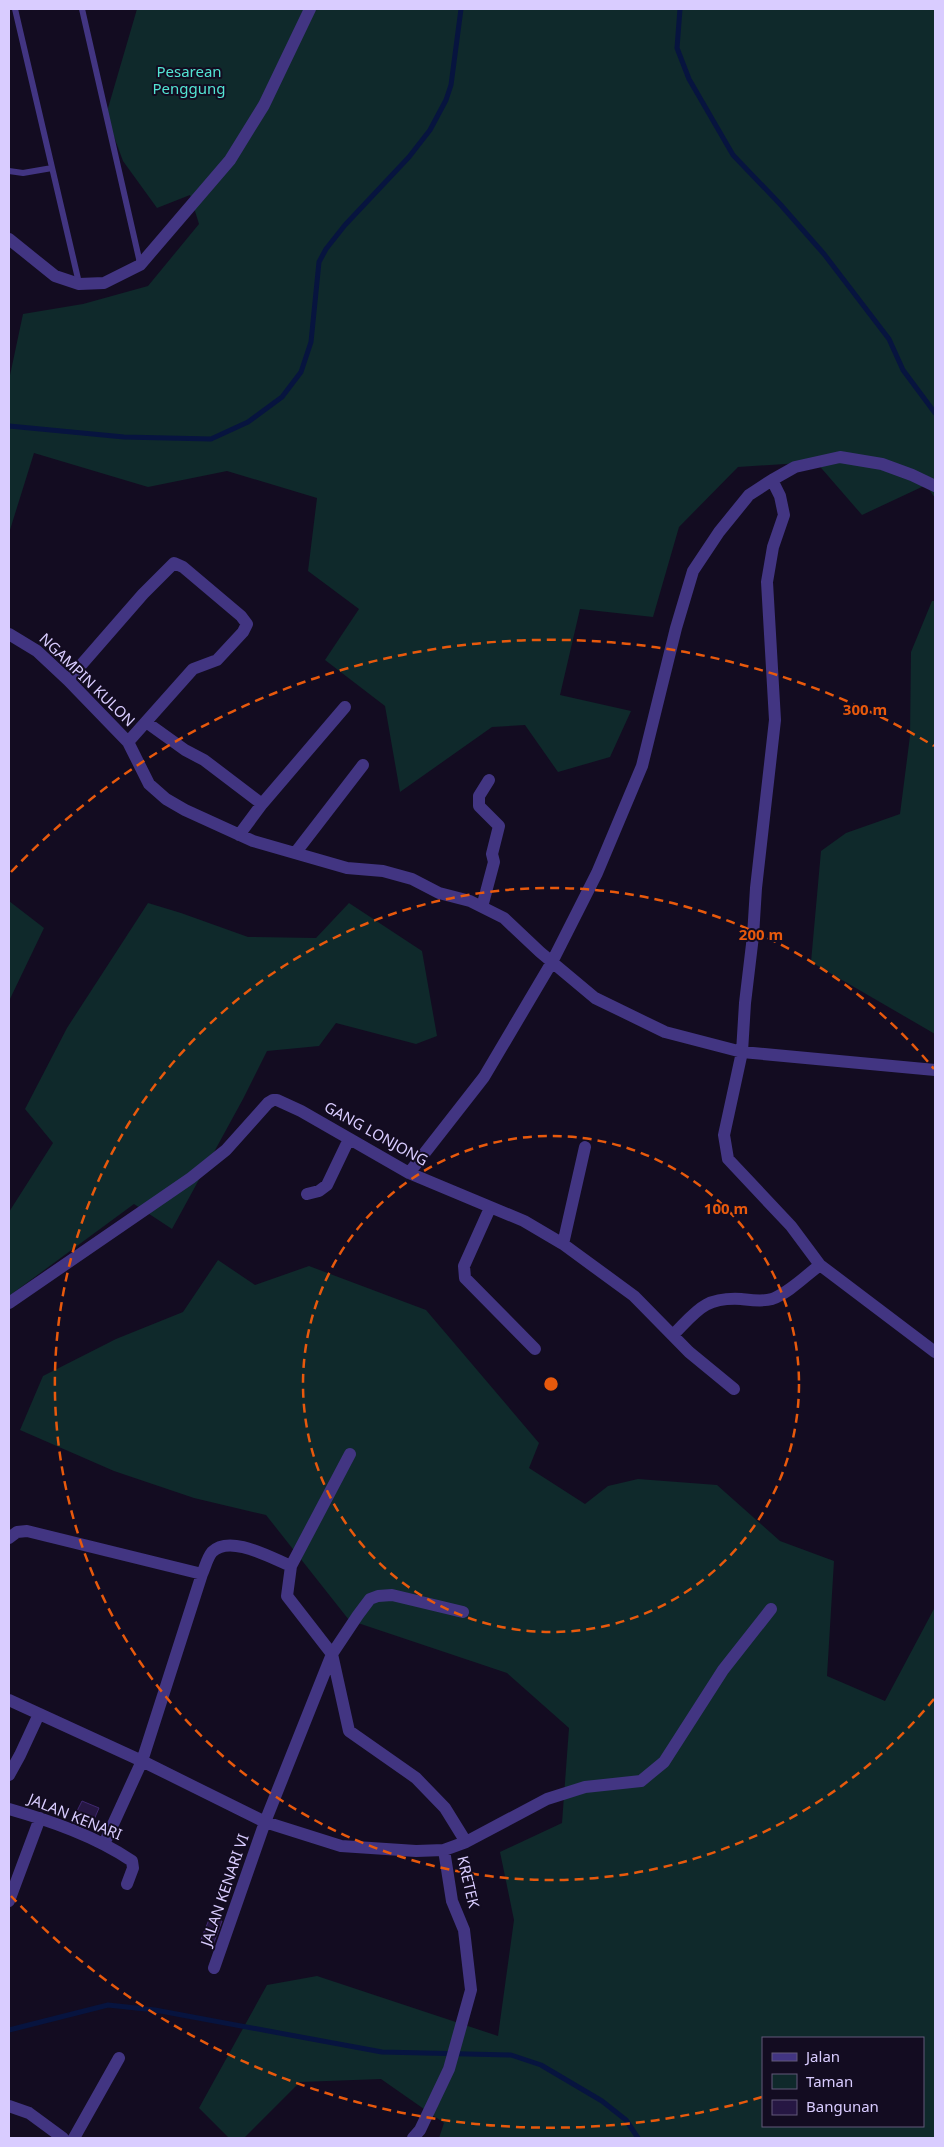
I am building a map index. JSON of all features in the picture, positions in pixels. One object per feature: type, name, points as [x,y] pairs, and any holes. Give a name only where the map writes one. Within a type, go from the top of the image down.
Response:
[{"type":"street","points":[[9,239],[55,276],[79,284],[104,283],[140,265],[230,160],[264,105],[310,9]]},
{"type":"street","points":[[409,1174],[484,1077],[552,962],[597,873],[642,766],[676,628],[693,571],[719,532],[750,495],[772,480],[795,467],[840,457],[882,464],[935,486]]},
{"type":"street","points":[[772,480],[780,496],[784,514],[774,547],[767,582],[775,720],[768,768],[764,832],[756,888],[742,1052],[724,1135],[728,1159],[791,1226],[820,1265],[935,1352]]},
{"type":"street","points":[[68,680],[174,563],[183,567],[241,616],[247,624],[243,632],[216,660],[192,669],[128,742]]},
{"type":"street","name":"NGAMPIN KULON","points":[[9,634],[37,651],[68,680],[128,742],[149,784],[166,799],[185,810],[253,841],[283,848],[347,868],[384,871],[412,879],[439,893],[470,901],[504,918],[552,962],[596,998],[665,1032],[742,1052],[935,1070]]},
{"type":"street","points":[[239,835],[262,804],[346,707]]},
{"type":"street","points":[[146,722],[185,750],[204,760],[262,804]]},
{"type":"street","points":[[296,852],[364,764]]},
{"type":"street","points":[[482,907],[494,862],[492,854],[499,833],[499,826],[479,806],[479,796],[489,780]]},
{"type":"street","name":"GANG LONJONG","points":[[9,1303],[191,1178],[226,1150],[265,1105],[273,1100],[301,1111],[409,1174],[524,1221],[563,1244],[634,1296],[689,1352],[734,1389]]},
{"type":"street","points":[[307,1194],[319,1191],[327,1185],[350,1139]]},
{"type":"street","points":[[563,1244],[585,1147]]},
{"type":"street","points":[[490,1208],[464,1266],[465,1278],[535,1348]]},
{"type":"street","points":[[672,1335],[702,1307],[714,1300],[723,1298],[760,1301],[772,1299],[789,1289],[820,1265]]},
{"type":"street","points":[[350,1454],[291,1566],[287,1596],[332,1654],[349,1731],[416,1778],[445,1808],[466,1842]]},
{"type":"street","points":[[9,1538],[18,1532],[27,1531],[202,1574]]},
{"type":"street","points":[[104,1844],[142,1761],[202,1574],[212,1552],[224,1545],[237,1545],[291,1566]]},
{"type":"street","name":"JALAN KENARI VI","points":[[214,1968],[266,1822],[332,1654],[370,1599],[378,1596],[392,1595],[463,1612]]},
{"type":"street","points":[[444,1850],[466,1842],[547,1799],[586,1787],[641,1781],[664,1762],[723,1670],[771,1609]]},
{"type":"street","name":"KRETEK","points":[[9,1700],[142,1761],[266,1822],[341,1846],[416,1851],[444,1850],[452,1901],[464,1930],[471,1990],[450,2069],[420,2130],[413,2138]]},
{"type":"street","points":[[9,1775],[39,1714]]},
{"type":"street","name":"JALAN KENARI","points":[[9,1809],[40,1818],[104,1844],[132,1861],[133,1868],[128,1884]]},
{"type":"street","points":[[9,1901],[40,1818]]},
{"type":"street","points":[[74,2138],[119,2058]]},
{"type":"street","points":[[9,2106],[28,2113],[63,2138]]},
{"type":"lane","points":[[15,9],[79,284]]},
{"type":"lane","points":[[82,9],[140,265]]},
{"type":"lane","points":[[9,171],[22,173],[52,168]]},
{"type":"green space","name":"Pesarean Penggung","points":[[137,9],[935,9],[935,498],[926,485],[862,515],[816,462],[738,467],[679,527],[653,617],[580,609],[560,695],[631,711],[610,757],[558,772],[525,725],[492,727],[400,792],[385,706],[325,660],[359,609],[308,571],[317,498],[227,471],[148,487],[34,453],[9,533],[9,380],[23,314],[83,304],[148,286],[199,224],[190,195],[157,208],[123,161],[106,115]]},
{"type":"green space","points":[[932,601],[935,601],[935,1034],[811,962],[821,851],[846,833],[900,814],[910,736],[911,652]]},
{"type":"green space","points":[[9,901],[44,928],[9,1001]]},
{"type":"green space","points":[[148,903],[248,937],[316,938],[349,903],[422,951],[437,1036],[416,1044],[336,1023],[319,1046],[267,1051],[172,1229],[134,1204],[9,1296],[9,1212],[53,1143],[25,1109],[67,1028]]},
{"type":"green space","points":[[218,1260],[255,1285],[309,1266],[426,1310],[539,1443],[529,1468],[585,1504],[608,1486],[638,1479],[717,1485],[780,1541],[834,1561],[827,1676],[885,1701],[935,1607],[935,2138],[439,2138],[444,2123],[381,2079],[300,2082],[244,2138],[229,2138],[199,2108],[267,1985],[317,1976],[498,2036],[514,1920],[500,1852],[562,1823],[569,1728],[507,1673],[349,1620],[266,1515],[194,1498],[114,1471],[20,1430],[43,1376],[116,1339],[183,1312]]},
{"type":"building","points":[[82,1801],[99,1808],[90,1829],[72,1821]]},
{"type":"building","points":[[210,1917],[222,1921],[213,1945],[200,1942]]},
{"type":"waterway","points":[[9,426],[124,437],[211,439],[248,422],[282,397],[301,372],[311,342],[319,262],[326,249],[345,225],[409,157],[430,130],[446,100],[451,85],[461,9]]},
{"type":"waterway","points":[[680,9],[677,48],[689,79],[733,155],[824,254],[889,339],[903,370],[935,413]]},
{"type":"waterway","points":[[9,2030],[108,2005],[155,2010],[382,2052],[511,2055],[541,2065],[602,2101],[626,2120],[638,2138]]}]
